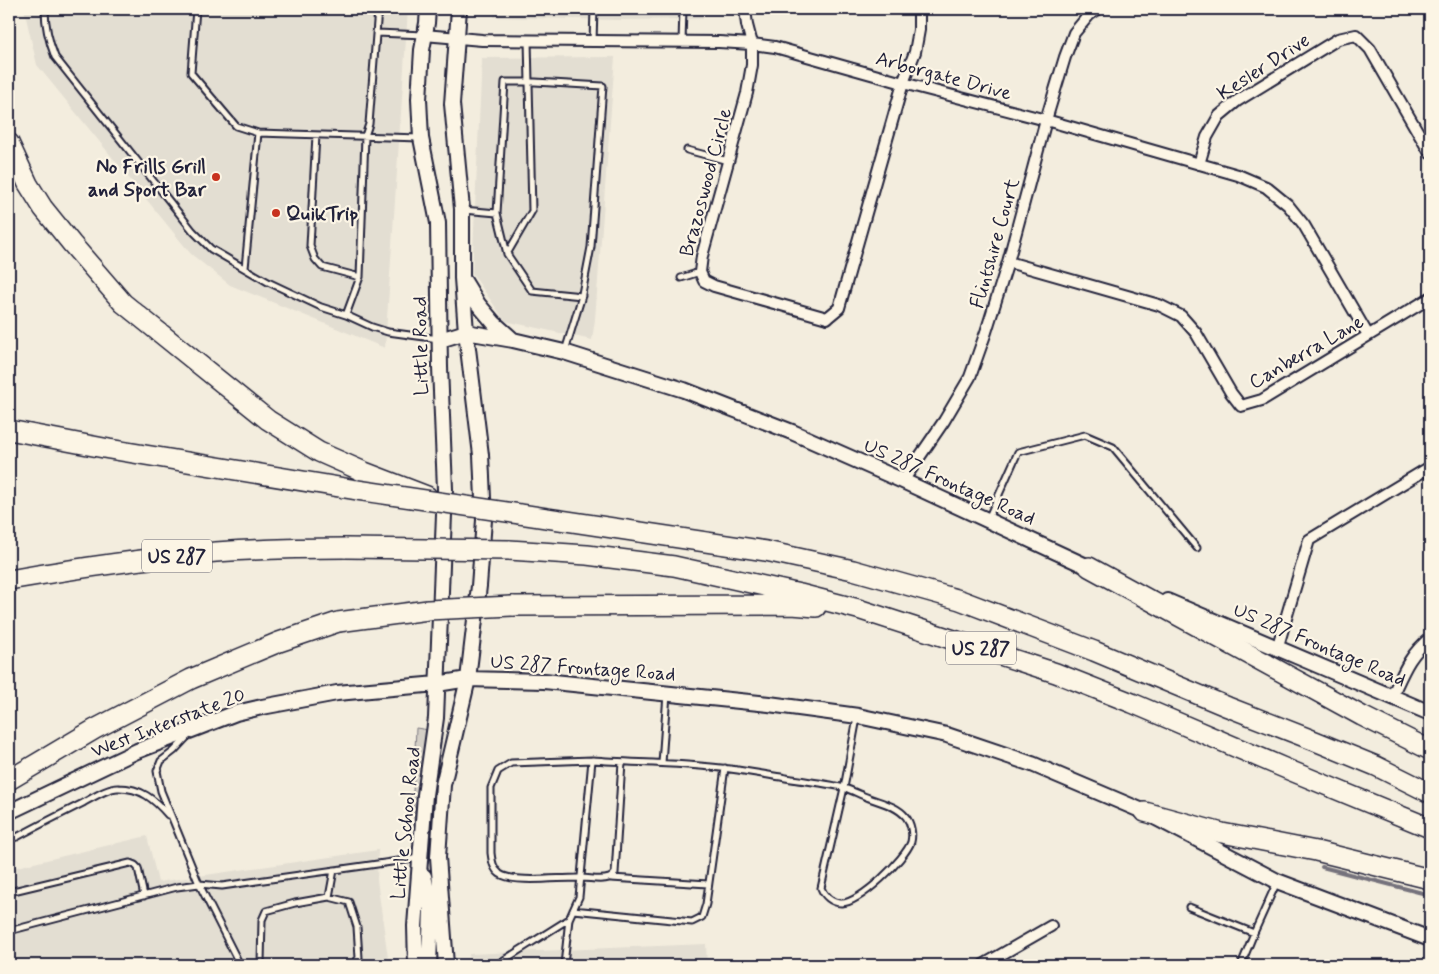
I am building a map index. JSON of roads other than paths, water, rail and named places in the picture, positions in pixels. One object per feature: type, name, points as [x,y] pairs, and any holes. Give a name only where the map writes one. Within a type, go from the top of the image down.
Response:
[{"type":"highway","points":[[9,143],[28,184],[43,208],[123,303],[268,420],[319,452],[442,502]]},
{"type":"highway","name":"US 287","points":[[9,430],[357,490],[766,551],[852,570],[960,600],[1094,651],[1376,766],[1430,793]]},
{"type":"highway","name":"US 287","points":[[9,580],[103,564],[216,552],[268,549],[509,550],[587,555],[674,566],[858,609],[1056,673],[1430,828]]},
{"type":"highway","points":[[1089,567],[1362,716],[1430,750]]},
{"type":"highway","points":[[9,780],[95,729],[190,679],[279,642],[338,622],[428,610],[512,606],[792,605],[858,609]]},
{"type":"highway","points":[[1145,812],[1222,833],[1316,851],[1430,879]]},
{"type":"main road","name":"Little Road","points":[[428,9],[422,50],[419,99],[421,138],[438,222],[440,367],[445,489],[437,684]]},
{"type":"main road","points":[[459,9],[452,104],[462,209],[462,278],[466,332],[482,455],[484,520],[479,586],[468,679]]},
{"type":"main road","points":[[462,278],[478,304],[494,323],[513,340]]},
{"type":"main road","name":"US 287 Frontage Road","points":[[440,340],[466,332],[513,340],[564,352],[684,390],[792,432],[1089,567],[1430,713]]},
{"type":"main road","name":"US 287 Frontage Road","points":[[468,679],[544,681],[667,693],[858,716],[947,735],[1032,764],[1145,812],[1277,881],[1430,939]]},
{"type":"main road","name":"West Interstate 20","points":[[9,812],[137,751],[236,713],[337,693],[437,684],[468,679]]},
{"type":"main road","name":"Little School Road","points":[[446,965],[438,857],[442,803],[444,785],[468,679]]},
{"type":"main road","name":"Little School Road","points":[[416,965],[415,926],[420,858],[425,795],[436,718],[437,684]]},
{"type":"main road","points":[[420,858],[431,910],[429,965]]},
{"type":"street","name":"Brazoswood Circle","points":[[745,9],[746,25],[752,44],[752,65],[748,93],[702,256],[700,272],[704,281],[714,286],[826,318],[839,308],[903,83]]},
{"type":"street","points":[[903,83],[916,52],[919,9]]},
{"type":"street","name":"Flintshire Court","points":[[903,481],[944,421],[970,377],[1008,262],[1064,57],[1074,33],[1098,9]]},
{"type":"street","name":"Arborgate Drive","points":[[424,35],[482,40],[682,42],[752,44],[775,47],[1046,120],[1238,175],[1266,187],[1288,205],[1304,226],[1368,335]]},
{"type":"street","name":"Kesler Drive","points":[[1199,164],[1207,137],[1219,116],[1237,101],[1338,39],[1356,35],[1370,49],[1430,152]]},
{"type":"street","name":"Canberra Lane","points":[[1008,262],[1159,305],[1181,316],[1196,333],[1241,406],[1262,400],[1430,298]]},
{"type":"street","points":[[1277,648],[1309,540],[1430,468]]},
{"type":"street","points":[[1392,696],[1408,661],[1419,647],[1430,638]]},
{"type":"street","points":[[983,965],[1051,926]]},
{"type":"lane","points":[[45,9],[50,44],[55,57],[193,231],[211,249],[268,282],[312,303],[372,327],[388,332],[440,340]]},
{"type":"lane","points":[[196,9],[190,73],[236,126],[258,133],[421,138]]},
{"type":"lane","points":[[346,315],[360,277],[365,136],[369,124],[378,9]]},
{"type":"lane","points":[[593,41],[594,9]]},
{"type":"lane","points":[[682,42],[683,9]]},
{"type":"lane","points":[[377,33],[424,35]]},
{"type":"lane","points":[[507,254],[532,211],[528,40]]},
{"type":"lane","points":[[564,352],[582,296],[592,247],[602,86],[505,82],[497,213],[507,254],[532,291],[582,296]]},
{"type":"lane","points":[[245,268],[258,133]]},
{"type":"lane","points":[[316,134],[310,246],[314,259],[322,267],[360,277]]},
{"type":"lane","points":[[687,150],[728,161]]},
{"type":"lane","points":[[462,209],[497,213]]},
{"type":"lane","points":[[681,278],[700,272]]},
{"type":"lane","points":[[988,520],[1018,452],[1086,436],[1113,447],[1196,548]]},
{"type":"lane","points":[[662,763],[667,693]]},
{"type":"lane","points":[[708,884],[611,878],[532,879],[506,877],[498,872],[492,863],[491,853],[491,788],[498,771],[511,763],[592,760],[725,768],[844,788],[898,810],[907,818],[912,829],[911,841],[904,855],[864,893],[850,901],[840,903],[829,899],[823,894],[821,888],[844,788],[858,716]]},
{"type":"lane","points":[[195,728],[174,751],[161,761],[158,771],[161,792],[199,884],[240,965]]},
{"type":"lane","points":[[564,965],[569,919],[579,896],[592,760]]},
{"type":"lane","points":[[611,878],[615,873],[622,762]]},
{"type":"lane","points":[[573,910],[692,922],[702,917],[706,904],[725,768]]},
{"type":"lane","points":[[9,839],[17,837],[116,787],[131,789],[149,796],[172,819]]},
{"type":"lane","points":[[9,930],[177,887],[199,884],[222,886],[420,858]]},
{"type":"lane","points":[[9,892],[130,863],[138,868],[144,896]]},
{"type":"lane","points":[[329,897],[334,870]]},
{"type":"lane","points":[[1241,965],[1277,881]]},
{"type":"lane","points":[[263,965],[261,963],[262,920],[266,911],[295,903],[329,897],[349,902],[357,928],[359,958],[353,965]]},
{"type":"lane","points":[[1189,907],[1254,933]]},
{"type":"lane","points":[[496,965],[569,919]]},
{"type":"waterway","points":[[1322,867],[1430,895]]},
{"type":"place","name":"No Frills Grill and Sport Bar","points":[[216,177]]},
{"type":"place","name":"QuikTrip","points":[[276,213]]}]
